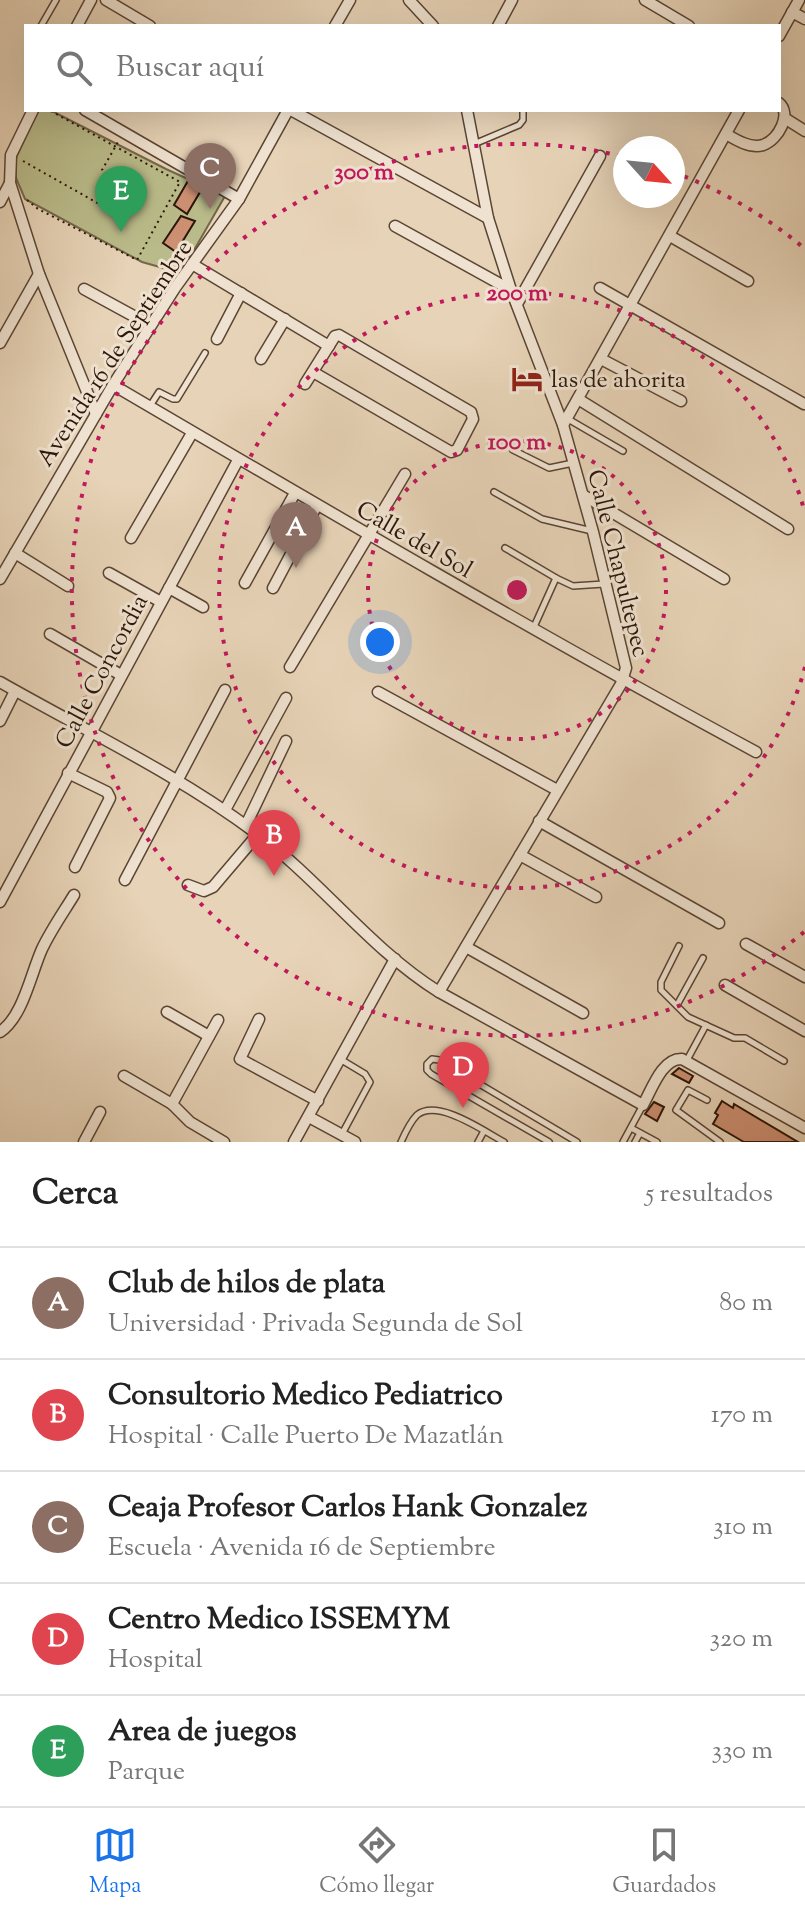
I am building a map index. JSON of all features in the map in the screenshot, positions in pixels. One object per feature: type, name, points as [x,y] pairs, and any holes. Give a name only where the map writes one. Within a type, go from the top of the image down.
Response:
[{"type":"street","points":[[78,24],[91,0]]},
{"type":"street","points":[[106,0],[126,5],[148,24]]},
{"type":"street","points":[[336,24],[350,0]]},
{"type":"street","points":[[409,0],[431,24]]},
{"type":"street","points":[[645,0],[685,24]]},
{"type":"street","points":[[666,13],[673,0]]},
{"type":"street","points":[[781,32],[799,0]]},
{"type":"street","points":[[499,24],[510,2]]},
{"type":"street","points":[[792,12],[805,19]]},
{"type":"street","points":[[726,134],[748,145],[763,145],[786,119],[781,106]]},
{"type":"street","points":[[32,112],[14,148],[4,192],[96,414]]},
{"type":"street","points":[[89,112],[239,199]]},
{"type":"street","name":"Avenida 16 de Septiembre","points":[[0,579],[150,325],[239,199],[289,112]]},
{"type":"street","points":[[294,112],[488,218]]},
{"type":"street","name":"Calle Chapultepec","points":[[439,992],[623,680],[626,668],[565,422],[511,290],[488,218],[467,112]]},
{"type":"street","points":[[565,422],[738,112]]},
{"type":"street","points":[[786,119],[805,131]]},
{"type":"street","points":[[517,304],[600,156]]},
{"type":"street","points":[[395,226],[511,290]]},
{"type":"street","points":[[670,236],[748,281]]},
{"type":"street","points":[[192,264],[329,346]]},
{"type":"street","points":[[0,343],[39,274]]},
{"type":"street","points":[[600,288],[804,404]]},
{"type":"street","points":[[84,289],[150,325]]},
{"type":"street","points":[[217,339],[241,293]]},
{"type":"street","points":[[261,359],[285,319]]},
{"type":"street","points":[[305,384],[335,336],[341,336],[471,412],[473,419],[457,450],[451,452],[313,372]]},
{"type":"street","points":[[601,359],[681,401]]},
{"type":"street","name":"Calle del Sol","points":[[113,385],[532,629]]},
{"type":"street","points":[[578,399],[788,529]]},
{"type":"street","points":[[131,538],[192,433]]},
{"type":"street","name":"Calle Concordia","points":[[0,902],[238,460]]},
{"type":"street","points":[[290,667],[405,474]]},
{"type":"street","points":[[245,583],[295,493]]},
{"type":"street","points":[[583,495],[724,579]]},
{"type":"street","points":[[273,588],[317,505]]},
{"type":"street","points":[[15,553],[68,586]]},
{"type":"street","points":[[109,573],[161,602]]},
{"type":"street","points":[[169,588],[203,607]]},
{"type":"street","points":[[532,629],[756,752]]},
{"type":"street","points":[[50,634],[121,675]]},
{"type":"street","points":[[0,682],[225,810],[258,834],[395,959],[439,992],[643,1105],[667,1064],[677,1058],[687,1060],[805,1128]]},
{"type":"street","points":[[125,880],[225,690]]},
{"type":"street","points":[[0,721],[15,691]]},
{"type":"street","points":[[378,692],[557,790]]},
{"type":"street","points":[[225,810],[286,698]]},
{"type":"street","points":[[246,825],[286,741]]},
{"type":"street","points":[[68,773],[107,792],[110,798],[75,867]]},
{"type":"street","points":[[539,821],[719,923]]},
{"type":"street","points":[[188,885],[204,891],[213,887],[258,834]]},
{"type":"street","points":[[520,855],[596,897]]},
{"type":"street","points":[[0,1032],[10,1024],[30,984],[41,950],[74,895]]},
{"type":"street","points":[[746,944],[805,977]]},
{"type":"street","points":[[466,947],[583,1013]]},
{"type":"street","points":[[294,1142],[395,959]]},
{"type":"street","points":[[725,985],[805,1031]]},
{"type":"street","points":[[167,1012],[209,1036]]},
{"type":"street","points":[[259,1019],[240,1059],[318,1101]]},
{"type":"street","points":[[172,1104],[218,1020]]},
{"type":"street","points":[[124,1076],[172,1104],[184,1119],[224,1142]]},
{"type":"street","points":[[84,1142],[100,1112]]},
{"type":"street","points":[[309,1117],[355,1142]]},
{"type":"lane","points":[[42,24],[56,0]]},
{"type":"lane","points":[[474,144],[519,125],[523,112]]},
{"type":"lane","points":[[150,407],[159,392],[177,399],[205,353]]},
{"type":"lane","points":[[565,422],[623,451]]},
{"type":"lane","points":[[513,450],[549,468],[574,463]]},
{"type":"lane","points":[[494,492],[542,519],[593,532]]},
{"type":"lane","points":[[505,548],[573,586],[605,584]]},
{"type":"lane","points":[[532,629],[556,578]]},
{"type":"lane","points":[[679,946],[660,984],[661,990],[688,1017],[734,1038],[747,1038],[784,1061]]},
{"type":"lane","points":[[677,1005],[703,958]]},
{"type":"lane","points":[[687,1060],[706,1025]]},
{"type":"lane","points":[[340,1059],[365,1074],[370,1082],[342,1134]]},
{"type":"lane","points":[[549,1142],[431,1074],[427,1064],[432,1059],[439,1060],[577,1142]]},
{"type":"lane","points":[[707,1100],[688,1090],[676,1110],[720,1142]]},
{"type":"lane","points":[[623,1142],[643,1105]]},
{"type":"lane","points":[[401,1142],[417,1115],[431,1110],[443,1111],[504,1142]]},
{"type":"lane","points":[[631,1128],[657,1142]]},
{"type":"lane","points":[[478,1142],[484,1131]]},
{"type":"lane","points":[[635,1142],[640,1133]]},
{"type":"path","points":[[27,200],[38,209],[137,260],[180,182],[53,112]]},
{"type":"path","points":[[14,148],[16,158],[117,214],[123,211],[126,196],[105,184],[102,170],[123,131]]},
{"type":"green space","points":[[37,112],[54,112],[225,196],[181,273],[142,262],[25,199],[16,178],[15,160]]},
{"type":"building","points":[[189,179],[203,187],[187,214],[174,205]]},
{"type":"building","points":[[181,216],[195,221],[176,252],[163,243]]},
{"type":"building","points":[[679,1068],[693,1076],[689,1083],[672,1074]]},
{"type":"building","points":[[722,1101],[733,1108],[734,1104],[798,1142],[744,1142],[713,1124]]},
{"type":"building","points":[[654,1102],[664,1107],[657,1121],[645,1114]]},
{"type":"place","name":"Ceaja Profesor Carlos Hank Gonzalez","points":[[210,209]]},
{"type":"place","name":"Area de juegos","points":[[121,232]]},
{"type":"place","name":"las de ahorita","points":[[527,379]]},
{"type":"place","name":"Club de hilos de plata","points":[[296,568]]},
{"type":"place","name":"Consultorio Medico Pediatrico","points":[[274,876]]},
{"type":"place","name":"Centro Medico ISSEMYM","points":[[463,1108]]}]
